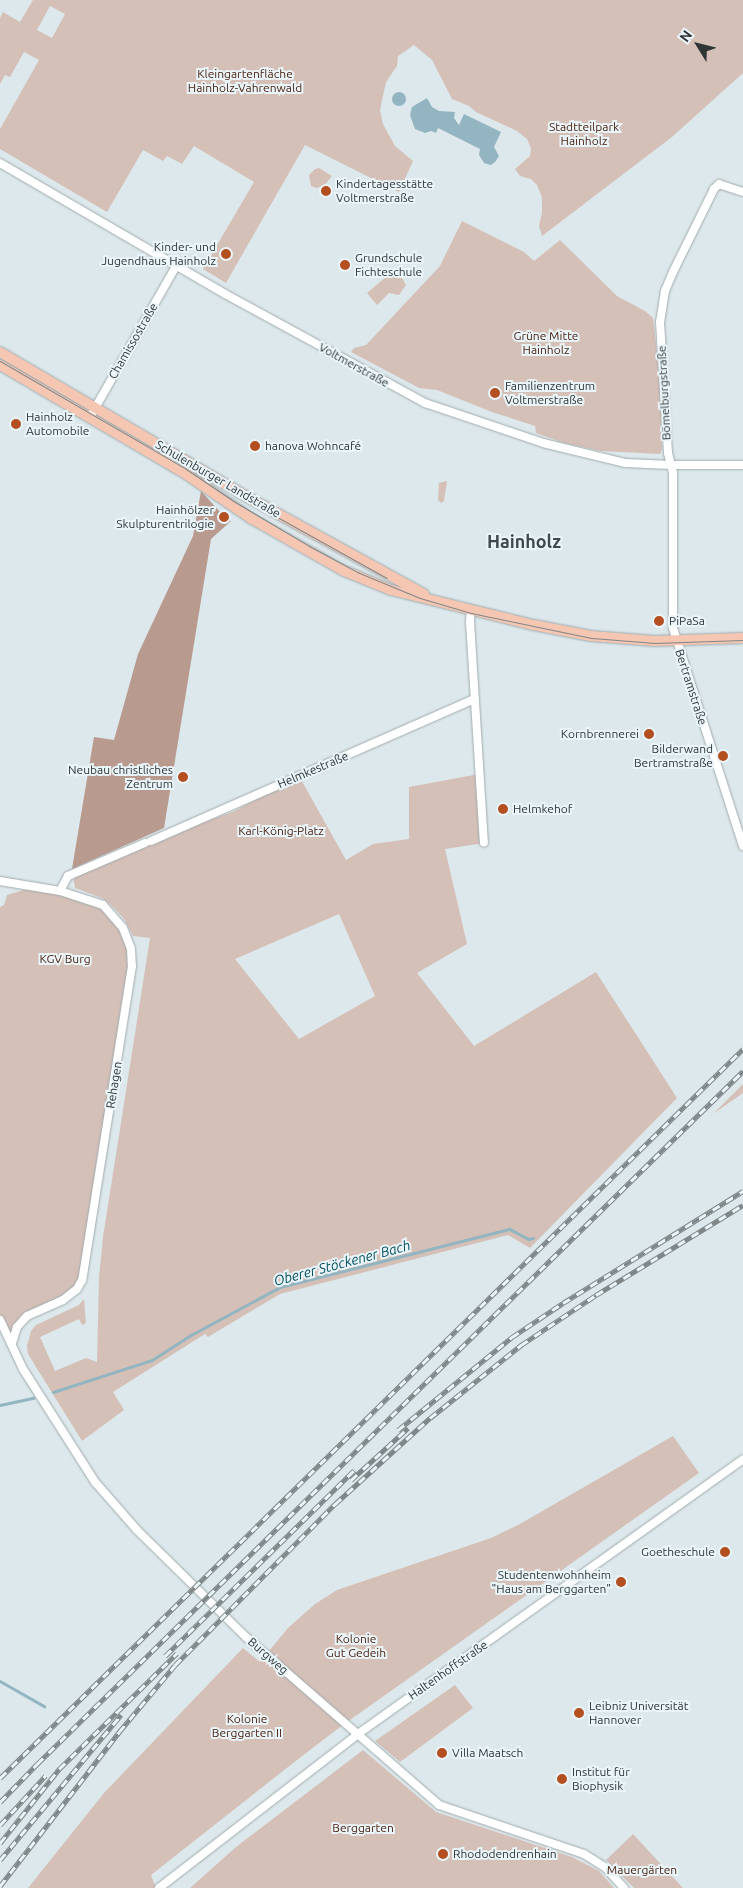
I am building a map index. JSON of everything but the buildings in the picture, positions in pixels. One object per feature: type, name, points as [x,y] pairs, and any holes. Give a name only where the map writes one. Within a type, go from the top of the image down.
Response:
[{"type":"main road","name":"Schulenburger Landstraße","points":[[0,352],[252,519],[342,570],[392,590],[471,610],[591,636],[677,641],[743,638]]},
{"type":"main road","name":"Schulenburger Landstraße","points":[[0,365],[439,601]]},
{"type":"street","name":"Voltmerstraße","points":[[0,163],[176,266],[425,403],[513,434],[587,455],[625,463],[743,465]]},
{"type":"street","name":"Bömelburgstraße","points":[[677,641],[673,628],[673,473],[668,453],[660,322],[665,291],[714,189],[719,184],[743,192]]},
{"type":"street","name":"Chamissostraße","points":[[92,413],[176,266]]},
{"type":"street","points":[[471,610],[474,699],[484,843]]},
{"type":"street","name":"Bertramstraße","points":[[677,641],[743,846]]},
{"type":"street","name":"Helmkestraße","points":[[60,891],[68,876],[474,699]]},
{"type":"street","name":"Rehagen","points":[[0,881],[60,891],[92,900],[111,913],[127,936],[131,948],[132,966],[82,1280],[77,1289],[63,1300],[27,1316],[17,1327],[12,1343]]},
{"type":"street","name":"Burgweg","points":[[0,1320],[12,1343],[18,1360],[90,1476],[111,1501],[246,1637],[439,1804],[584,1854],[606,1868],[624,1888]]},
{"type":"street","name":"Haltenhoffstraße","points":[[159,1888],[358,1734],[743,1459]]},
{"type":"green space","points":[[33,0],[743,0],[743,73],[672,137],[542,236],[539,226],[542,212],[542,197],[537,185],[531,179],[520,176],[515,169],[530,156],[531,148],[527,139],[517,131],[452,99],[432,60],[414,45],[398,56],[397,66],[386,82],[380,110],[383,124],[395,146],[413,161],[399,192],[305,145],[226,283],[203,269],[254,182],[194,146],[182,164],[167,156],[163,161],[143,150],[107,212],[0,149],[0,129],[39,60],[24,52],[10,77],[5,75],[0,84],[0,18],[3,12],[20,22]],"holes":[[[50,6],[65,14],[52,38],[37,30]]]},
{"type":"green space","points":[[319,168],[332,176],[324,186],[316,188],[311,186],[309,175]]},
{"type":"green space","name":"Grüne Mitte Hainholz","points":[[462,221],[524,252],[534,261],[560,240],[617,296],[645,311],[653,318],[661,388],[662,449],[660,454],[600,451],[564,443],[536,433],[535,426],[492,412],[437,390],[419,388],[351,352],[354,348],[366,345],[440,266]]},
{"type":"green space","points":[[387,276],[401,276],[406,285],[399,295],[389,293],[377,305],[367,293]]},
{"type":"green space","points":[[447,481],[444,501],[441,503],[438,500],[439,483]]},
{"type":"green space","name":"Karl-König-Platz","points":[[479,774],[484,843],[445,849],[467,944],[417,973],[474,1046],[596,972],[677,1098],[530,1248],[508,1235],[280,1294],[208,1337],[205,1334],[113,1392],[124,1410],[82,1441],[28,1354],[27,1346],[31,1331],[36,1325],[79,1305],[84,1299],[86,1323],[82,1325],[79,1319],[40,1337],[55,1371],[86,1358],[97,1362],[99,1277],[103,1237],[150,938],[133,936],[124,919],[113,907],[102,898],[75,888],[73,877],[197,824],[233,812],[299,776],[346,860],[373,844],[409,839],[409,787]],"holes":[[[339,914],[375,996],[299,1039],[235,959]]]},
{"type":"green space","name":"KGV Burg","points":[[34,887],[92,900],[111,913],[131,949],[107,1127],[77,1289],[23,1320],[13,1343],[0,1320],[0,907],[4,905],[7,895]]},
{"type":"green space","points":[[743,1084],[743,1093],[713,1114]]},
{"type":"green space","points":[[673,1436],[699,1473],[340,1727],[151,1875],[156,1888],[28,1888],[104,1793],[243,1648],[260,1662],[288,1628],[315,1604],[337,1590],[491,1538],[518,1525]]},
{"type":"green space","points":[[455,1685],[473,1708],[400,1762],[375,1741]]},
{"type":"green space","name":"Berggarten","points":[[363,1750],[436,1812],[572,1857],[599,1871],[614,1888],[190,1888],[236,1847]]},
{"type":"green space","name":"Mauergärten","points":[[633,1834],[683,1888],[634,1888],[606,1860]]},
{"type":"shaded area","points":[[201,491],[231,521],[211,539],[164,828],[72,869],[94,737],[114,740],[138,654],[193,536]]},
{"type":"water","points":[[396,92],[402,92],[406,99],[402,106],[396,106],[392,102],[392,96]]},
{"type":"water","points":[[427,98],[432,107],[439,111],[455,112],[454,118],[459,125],[464,114],[501,132],[494,147],[499,156],[495,162],[491,165],[484,163],[479,155],[480,149],[438,128],[436,133],[431,131],[425,133],[415,129],[410,115],[412,107]]},
{"type":"waterway","name":"Oberer Stöckener Bach","points":[[53,1392],[152,1360],[191,1335],[280,1287],[510,1229],[529,1239],[533,1238]]},
{"type":"waterway","name":"Oberer Stöckener Bach","points":[[0,1405],[33,1398]]},
{"type":"waterway","points":[[0,1681],[44,1706]]},
{"type":"tram line","points":[[0,361],[186,469],[235,502],[309,546],[357,572],[420,598],[471,613],[592,638],[655,643],[743,640]]},
{"type":"tram line","points":[[225,488],[387,578]]},
{"type":"railway","points":[[0,1778],[743,1049]]},
{"type":"railway","points":[[0,1802],[743,1071]]},
{"type":"railway","points":[[398,1430],[512,1337],[743,1191]]},
{"type":"railway","points":[[0,1886],[119,1732],[175,1665],[335,1504],[430,1418],[521,1345],[596,1295],[743,1205]]},
{"type":"railway","points":[[351,1480],[408,1428]]},
{"type":"railway","points":[[165,1656],[354,1470]]},
{"type":"railway","points":[[0,1843],[59,1769],[177,1653]]},
{"type":"railway","points":[[0,1860],[121,1715]]},
{"type":"railway","points":[[0,1825],[45,1776]]},
{"type":"place","name":"Kindertagesstätte Voltmerstraße","points":[[326,191]]},
{"type":"place","name":"Kinder- und Jugendhaus Hainholz","points":[[226,254]]},
{"type":"place","name":"Grundschule Fichteschule","points":[[345,265]]},
{"type":"place","name":"Familienzentrum Voltmerstraße","points":[[495,393]]},
{"type":"place","name":"Hainholz Automobile","points":[[16,424]]},
{"type":"place","name":"hanova Wohncafé","points":[[255,446]]},
{"type":"place","name":"Hainhölzer Skulpturentrilogie","points":[[224,517]]},
{"type":"place","name":"PiPaSa","points":[[659,621]]},
{"type":"place","name":"Kornbrennerei","points":[[649,734]]},
{"type":"place","name":"Bilderwand Bertramstraße","points":[[723,756]]},
{"type":"place","name":"Neubau christliches Zentrum","points":[[183,777]]},
{"type":"place","name":"Helmkehof","points":[[503,809]]},
{"type":"place","name":"Goetheschule","points":[[725,1552]]},
{"type":"place","name":"Studentenwohnheim \"Haus am Berggarten\"","points":[[621,1582]]},
{"type":"place","name":"Leibniz Universität Hannover","points":[[579,1713]]},
{"type":"place","name":"Villa Maatsch","points":[[442,1753]]},
{"type":"place","name":"Institut für Biophysik","points":[[562,1779]]},
{"type":"place","name":"Rhododendrenhain","points":[[443,1854]]},
{"type":"district","name":"Hainholz","points":[[524,541]]},
{"type":"park label","name":"Kleingartenfläche Hainholz-Vahrenwald","points":[[245,81]]},
{"type":"park label","name":"Stadtteilpark Hainholz","points":[[584,134]]},
{"type":"park label","name":"Kolonie Gut Gedeih","points":[[356,1646]]},
{"type":"park label","name":"Kolonie Berggarten II","points":[[247,1726]]}]
